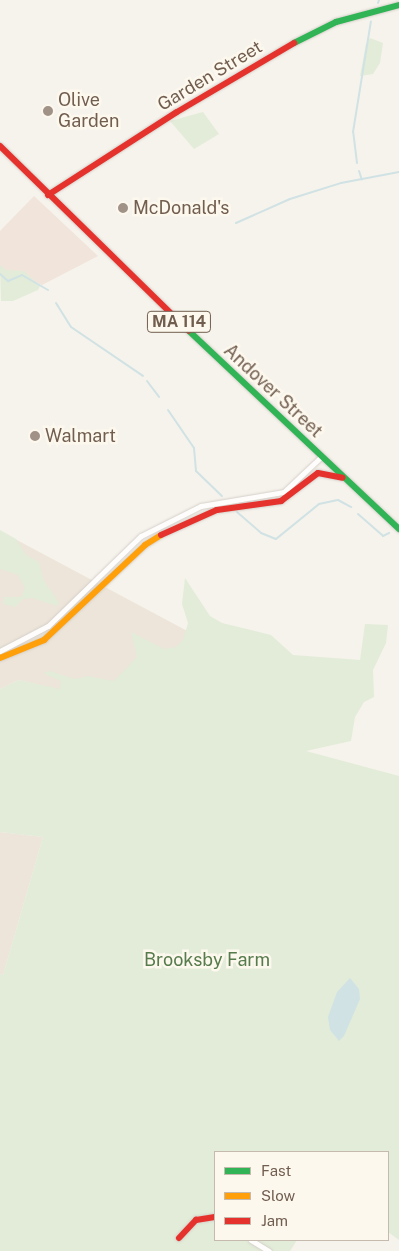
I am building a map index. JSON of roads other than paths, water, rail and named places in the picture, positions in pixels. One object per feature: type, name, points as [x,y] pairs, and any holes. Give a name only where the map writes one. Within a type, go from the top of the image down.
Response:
[{"type":"main road","name":"Garden Street","points":[[48,195],[177,112],[310,34],[336,22],[399,4]]},
{"type":"main road","name":"Andover Street","points":[[0,146],[48,195],[343,478],[399,529]]},
{"type":"main road","points":[[0,658],[44,640],[64,624],[145,545],[174,528],[217,510],[281,501],[318,473],[343,478]]},
{"type":"main road","points":[[179,1238],[196,1220],[214,1217]]},
{"type":"street","points":[[0,651],[48,626],[141,536],[201,506],[284,492],[321,457]]},
{"type":"street","points":[[253,1241],[269,1251]]},
{"type":"waterway","points":[[357,163],[353,132],[371,21]]},
{"type":"waterway","points":[[359,171],[362,180]]},
{"type":"waterway","points":[[236,223],[290,199],[341,183],[399,172]]},
{"type":"waterway","points":[[0,274],[8,281],[22,275],[48,290]]},
{"type":"waterway","points":[[56,303],[71,327],[143,376]]},
{"type":"waterway","points":[[147,381],[159,397]]},
{"type":"waterway","points":[[168,410],[194,448],[196,471],[222,496]]},
{"type":"waterway","points":[[237,512],[261,533],[276,539],[319,504],[338,500],[351,507]]},
{"type":"waterway","points":[[358,514],[383,536],[389,533]]},
{"type":"place","name":"Olive Garden","points":[[48,111]]},
{"type":"place","name":"McDonald's","points":[[123,208]]},
{"type":"place","name":"Walmart","points":[[35,436]]},
{"type":"park label","name":"Brooksby Farm","points":[[207,960]]}]
